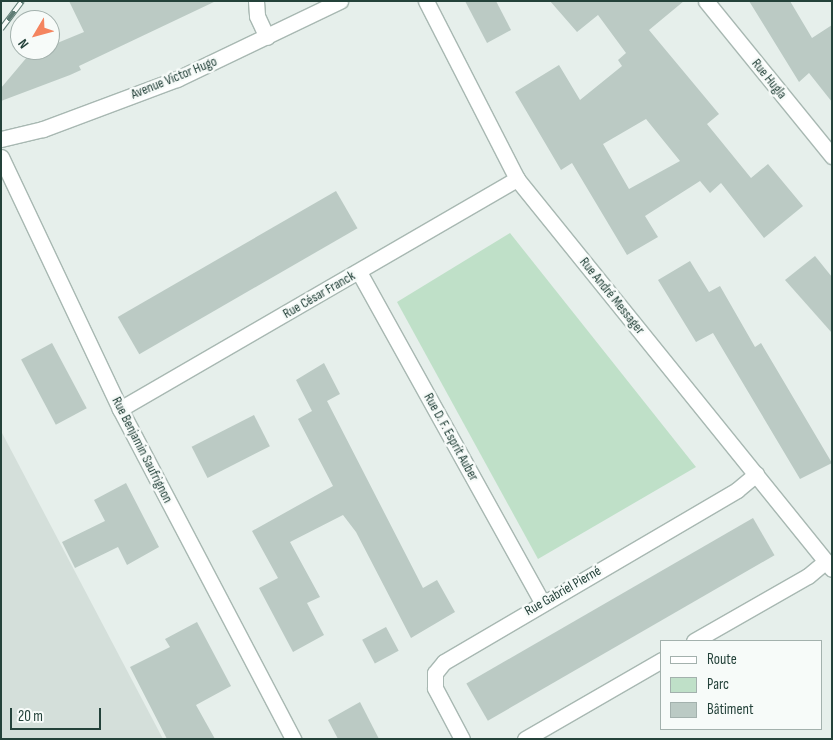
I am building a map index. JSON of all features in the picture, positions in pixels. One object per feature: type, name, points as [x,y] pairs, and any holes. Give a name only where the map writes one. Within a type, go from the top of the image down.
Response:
[{"type":"street","points":[[256,1],[258,16],[268,37]]},
{"type":"street","name":"Avenue Victor Hugo","points":[[1,139],[43,128],[177,79],[340,1]]},
{"type":"street","name":"Rue André Messager","points":[[426,1],[517,179],[829,565]]},
{"type":"street","name":"Rue Hugla","points":[[706,1],[832,156]]},
{"type":"street","name":"Rue Benjamin Saufrignon","points":[[1,157],[120,409],[293,739]]},
{"type":"street","name":"Rue César Franck","points":[[120,409],[360,272],[517,179]]},
{"type":"street","name":"Rue D. F. Esprit Auber","points":[[360,272],[542,602]]},
{"type":"street","name":"Rue Gabriel Pierné","points":[[462,739],[435,688],[435,673],[444,662],[542,602],[737,490],[756,474]]},
{"type":"street","points":[[696,640],[829,565]]},
{"type":"street","points":[[524,739],[660,661]]},
{"type":"shaded area","points":[[1,431],[163,739],[1,739]]},
{"type":"green space","points":[[510,233],[696,467],[538,559],[397,302]]},
{"type":"building","points":[[69,1],[216,1],[79,66],[81,70],[1,101],[1,88],[25,60],[60,60],[60,42],[84,32]]},
{"type":"building","points":[[465,1],[496,1],[511,30],[487,43]]},
{"type":"building","points":[[550,1],[684,1],[649,30],[719,114],[707,124],[751,178],[768,164],[803,206],[764,238],[721,183],[710,193],[700,181],[645,216],[658,237],[627,255],[572,163],[561,170],[515,92],[559,65],[580,100],[622,66],[618,60],[626,53],[598,15],[577,32]],"holes":[[[646,119],[680,161],[629,189],[603,144]]]},
{"type":"building","points":[[749,1],[790,1],[812,38],[832,25],[832,102],[809,73],[799,82]]},
{"type":"building","points":[[336,191],[358,228],[139,354],[118,317]]},
{"type":"building","points":[[815,256],[832,277],[832,333],[785,280]]},
{"type":"building","points":[[690,261],[709,292],[720,286],[755,347],[761,343],[832,463],[800,479],[713,333],[696,342],[658,280]]},
{"type":"building","points":[[52,343],[87,408],[56,425],[21,359]]},
{"type":"building","points":[[324,363],[340,394],[327,401],[423,588],[437,580],[455,612],[411,638],[356,532],[343,515],[290,542],[320,597],[307,603],[324,635],[293,652],[259,588],[278,578],[252,531],[333,486],[298,419],[312,411],[296,380]]},
{"type":"building","points":[[254,415],[270,446],[208,478],[192,447]]},
{"type":"building","points":[[126,483],[159,547],[127,565],[118,547],[75,568],[62,542],[105,521],[94,500]]},
{"type":"building","points":[[753,518],[775,555],[488,721],[466,684]]},
{"type":"building","points":[[197,622],[231,686],[196,705],[215,739],[167,739],[130,667],[170,647],[165,639]]},
{"type":"building","points":[[386,627],[399,651],[375,664],[362,640]]},
{"type":"building","points":[[360,702],[379,739],[338,739],[328,720]]},
{"type":"railway","points":[[1,29],[22,1]]}]
